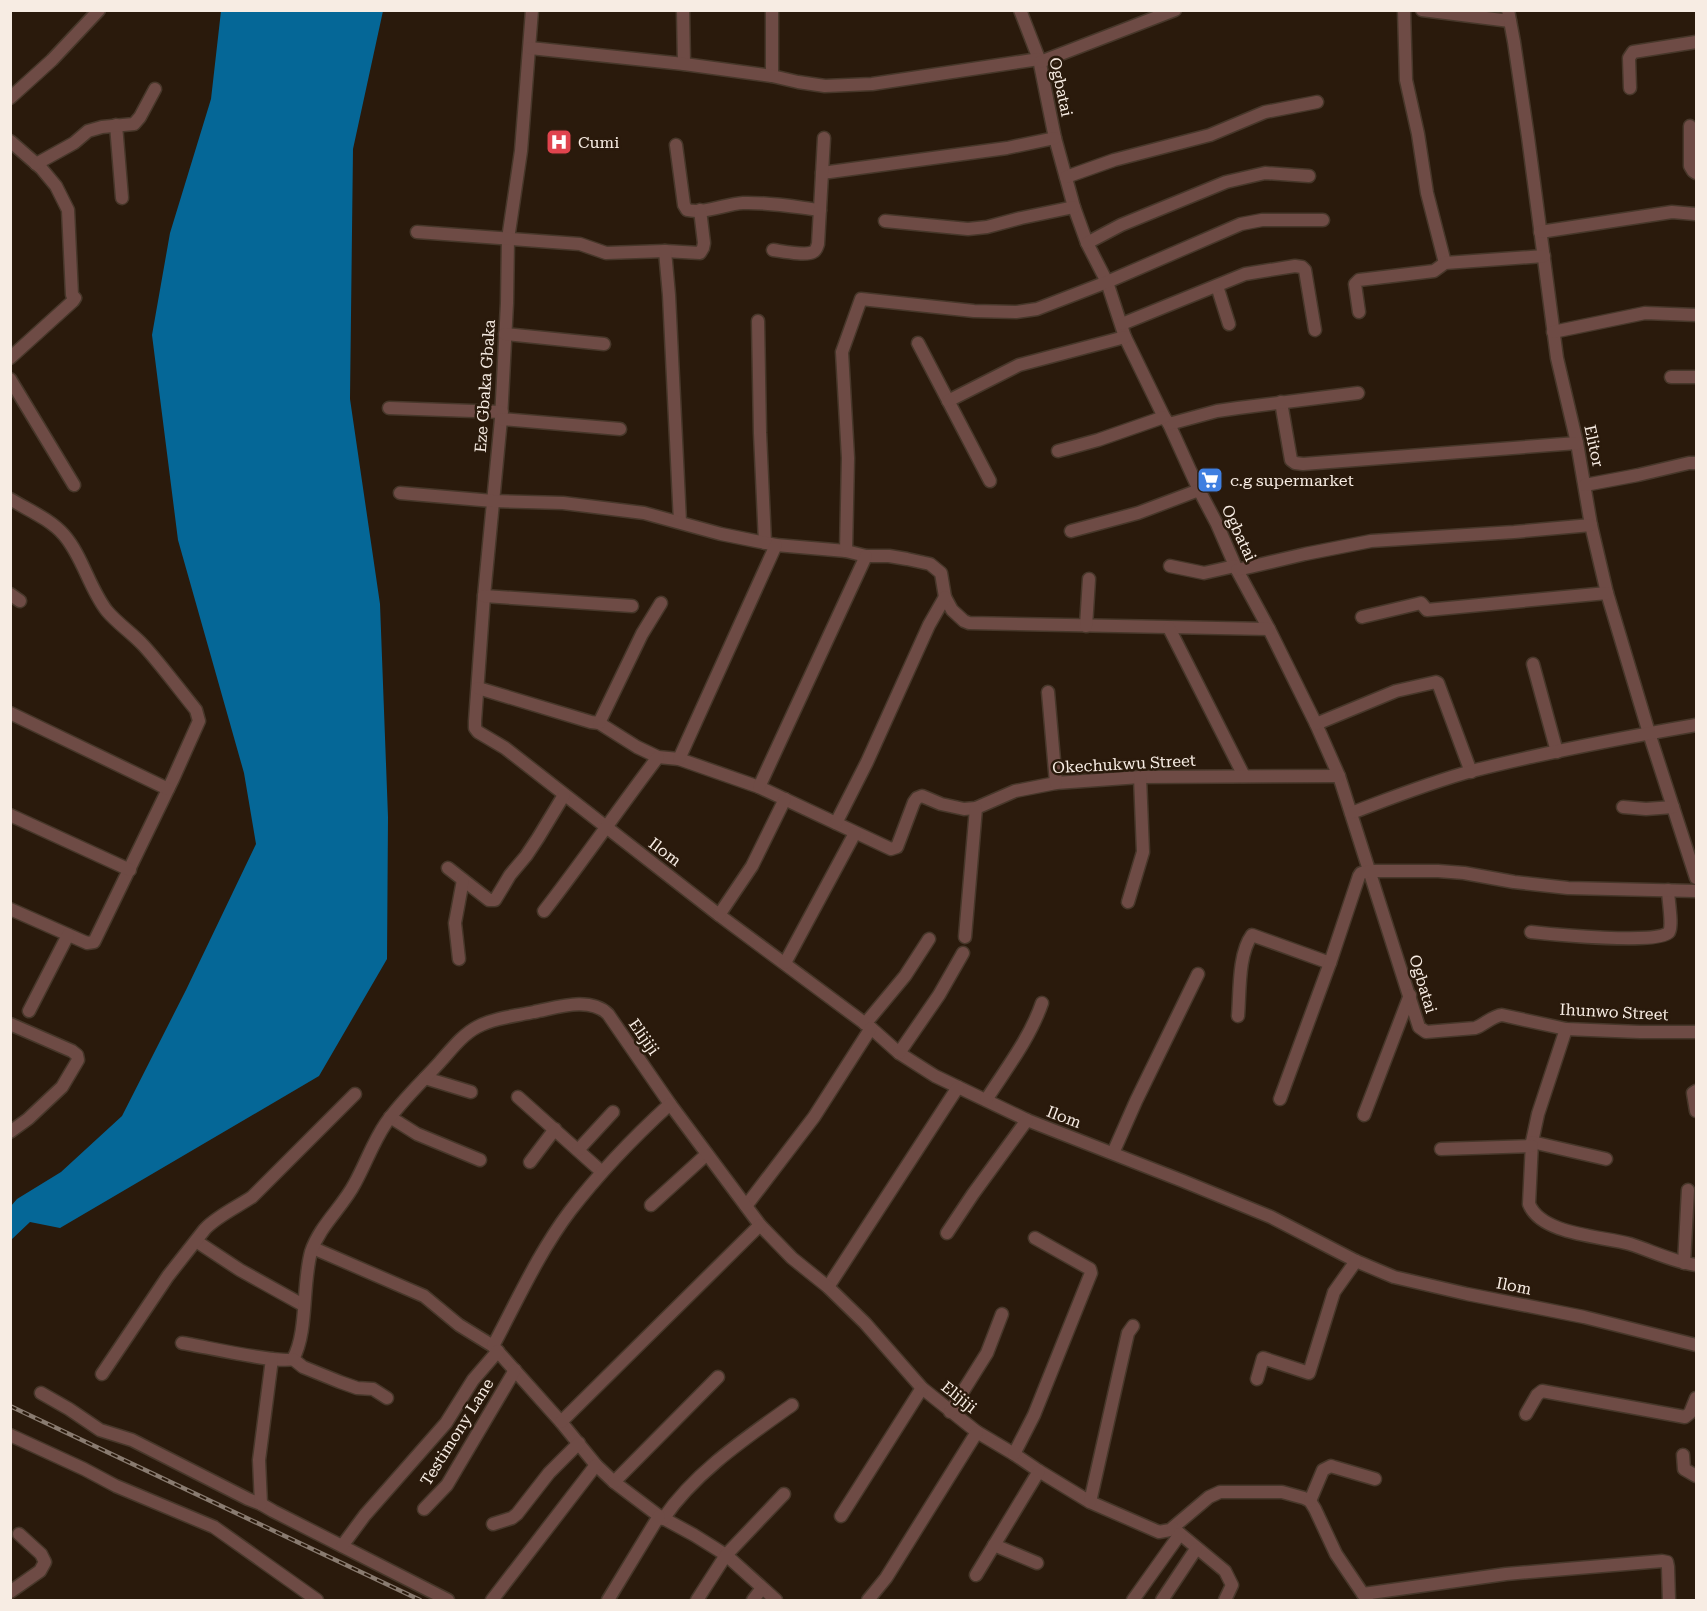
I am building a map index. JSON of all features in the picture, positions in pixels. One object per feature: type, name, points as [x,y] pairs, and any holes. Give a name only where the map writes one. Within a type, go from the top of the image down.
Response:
[{"type":"street","points":[[10,98],[52,60],[99,10]]},
{"type":"street","name":"Eze Gbaka Gbaka","points":[[505,748],[483,736],[475,728],[484,596],[502,416],[508,239],[521,151],[532,10]]},
{"type":"street","points":[[683,10],[684,64]]},
{"type":"street","points":[[772,10],[772,76]]},
{"type":"street","name":"Ogbatai","points":[[1020,10],[1039,61],[1055,138],[1074,207],[1087,243],[1107,282],[1125,338],[1217,524],[1236,568],[1316,724],[1339,776],[1419,1027],[1426,1032]]},
{"type":"street","points":[[530,48],[684,64],[825,86],[872,84],[1039,61],[1175,10]]},
{"type":"street","points":[[1404,10],[1406,80],[1420,143],[1427,193],[1445,263]]},
{"type":"street","points":[[1422,10],[1509,16]]},
{"type":"street","name":"Elitor","points":[[1509,16],[1520,76],[1557,358],[1577,443],[1591,525],[1607,593],[1696,878]]},
{"type":"street","points":[[1630,87],[1629,58],[1633,52],[1696,42]]},
{"type":"street","points":[[36,164],[74,143],[88,131],[102,127],[134,124],[155,88]]},
{"type":"street","points":[[1066,177],[1114,160],[1210,135],[1265,112],[1317,102]]},
{"type":"street","points":[[116,126],[122,198]]},
{"type":"street","points":[[1690,126],[1690,166],[1696,173]]},
{"type":"street","points":[[773,250],[806,254],[813,252],[818,244],[824,138]]},
{"type":"street","points":[[822,173],[1007,148],[1055,138]]},
{"type":"street","points":[[10,141],[56,186],[68,210],[72,294],[75,298],[10,358]]},
{"type":"street","points":[[676,145],[685,208],[690,211],[758,202],[820,210]]},
{"type":"street","points":[[1087,243],[1122,225],[1226,182],[1265,173],[1310,176]]},
{"type":"street","points":[[885,221],[968,230],[1074,207]]},
{"type":"street","points":[[417,232],[580,244],[606,253],[665,251],[699,253],[704,243],[700,210]]},
{"type":"street","points":[[1540,232],[1672,212],[1695,214]]},
{"type":"street","points":[[846,551],[848,458],[842,352],[861,299],[974,310],[1028,311],[1107,282],[1250,221],[1323,220]]},
{"type":"street","points":[[665,251],[680,522]]},
{"type":"street","points":[[1359,312],[1355,284],[1359,280],[1434,271],[1445,263],[1544,256]]},
{"type":"street","points":[[1122,324],[1245,274],[1295,266],[1305,270],[1315,330]]},
{"type":"street","points":[[1217,286],[1229,324]]},
{"type":"street","points":[[1553,332],[1646,313],[1696,315]]},
{"type":"street","points":[[679,759],[771,544],[760,433],[758,321]]},
{"type":"street","points":[[505,334],[604,344]]},
{"type":"street","points":[[948,401],[1019,365],[1125,338]]},
{"type":"street","points":[[918,343],[990,481]]},
{"type":"street","points":[[1671,377],[1696,376]]},
{"type":"street","points":[[10,379],[74,485]]},
{"type":"street","points":[[1058,451],[1167,421],[1217,411],[1358,393]]},
{"type":"street","points":[[1281,402],[1291,460],[1294,463],[1577,443]]},
{"type":"street","points":[[389,408],[502,416],[620,429]]},
{"type":"street","points":[[1585,485],[1696,463]]},
{"type":"street","points":[[1071,531],[1138,513],[1199,490]]},
{"type":"street","points":[[400,493],[493,501],[564,503],[644,513],[721,534],[771,544],[846,551],[866,556],[889,556],[930,564],[941,573],[945,597],[952,610],[958,617],[969,623],[1269,629]]},
{"type":"street","points":[[10,499],[56,527],[63,534],[106,609],[114,620],[145,647],[196,710],[199,721],[94,942],[87,943],[10,909]]},
{"type":"street","points":[[1170,566],[1204,573],[1371,541],[1591,525]]},
{"type":"street","points":[[759,787],[866,556]]},
{"type":"street","points":[[1086,626],[1089,579]]},
{"type":"street","points":[[1362,617],[1417,603],[1421,603],[1427,610],[1607,593]]},
{"type":"street","points":[[484,596],[632,606]]},
{"type":"street","points":[[836,823],[867,762],[929,625],[945,597]]},
{"type":"street","points":[[598,723],[642,634],[661,603]]},
{"type":"street","points":[[1169,628],[1244,776]]},
{"type":"street","points":[[1533,664],[1557,752]]},
{"type":"street","points":[[1316,724],[1396,691],[1436,681],[1471,772]]},
{"type":"street","points":[[478,688],[598,723],[658,757],[679,759],[759,787],[855,833],[785,963]]},
{"type":"street","points":[[1048,692],[1056,783]]},
{"type":"street","points":[[10,713],[168,789]]},
{"type":"street","points":[[1351,813],[1471,772],[1610,740],[1696,725]]},
{"type":"street","name":"Ilom","points":[[505,748],[719,915],[868,1026],[899,1053],[923,1069],[958,1087],[1027,1120],[1271,1217],[1356,1261],[1394,1277],[1584,1317],[1696,1345]]},
{"type":"street","points":[[543,911],[658,757]]},
{"type":"street","name":"Okechukwu Street","points":[[855,833],[895,849],[917,798],[922,796],[941,804],[964,809],[976,808],[1015,791],[1056,783],[1140,777],[1339,776]]},
{"type":"street","points":[[1128,902],[1143,852],[1140,777]]},
{"type":"street","points":[[448,868],[489,900],[495,900],[510,875],[538,838],[564,795]]},
{"type":"street","points":[[719,915],[752,866],[785,799]]},
{"type":"street","points":[[1623,807],[1646,809],[1673,807]]},
{"type":"street","points":[[965,937],[976,808]]},
{"type":"street","points":[[10,815],[130,870]]},
{"type":"street","points":[[1280,1099],[1361,873],[1438,871],[1568,888],[1696,891]]},
{"type":"street","points":[[459,959],[455,922],[463,880]]},
{"type":"street","points":[[1531,932],[1646,939],[1664,937],[1670,928],[1668,890]]},
{"type":"street","points":[[29,1011],[68,935]]},
{"type":"street","points":[[1238,1016],[1241,968],[1252,935],[1330,963]]},
{"type":"street","points":[[746,1206],[814,1117],[868,1026],[929,939]]},
{"type":"street","points":[[899,1053],[939,995],[963,953]]},
{"type":"street","points":[[1113,1153],[1198,974]]},
{"type":"street","points":[[1364,1115],[1410,994]]},
{"type":"street","points":[[986,1100],[1028,1033],[1042,1003]]},
{"type":"street","name":"Elijiji","points":[[425,1078],[455,1045],[470,1032],[486,1023],[564,1006],[588,1005],[602,1009],[608,1014],[670,1104],[760,1226],[871,1329],[922,1388],[977,1432],[1090,1502],[1152,1530],[1176,1531]]},
{"type":"street","name":"Ihunwo Street","points":[[1426,1032],[1475,1028],[1502,1015],[1566,1029],[1696,1032]]},
{"type":"street","points":[[10,1024],[72,1051],[77,1055],[78,1060],[62,1086],[28,1119],[10,1132]]},
{"type":"street","points":[[1566,1029],[1538,1114],[1532,1144],[1529,1204],[1532,1213],[1564,1230],[1628,1244],[1690,1264],[1690,1196]]},
{"type":"street","points":[[182,1343],[272,1359],[288,1361],[293,1359],[299,1344],[306,1274],[313,1248],[326,1224],[355,1184],[377,1137],[390,1117],[425,1078],[471,1092]]},
{"type":"street","points":[[828,1287],[958,1087]]},
{"type":"street","points":[[1696,1092],[1693,1094],[1696,1111]]},
{"type":"street","points":[[102,1374],[168,1276],[212,1222],[252,1197],[355,1094]]},
{"type":"street","points":[[518,1097],[602,1172]]},
{"type":"street","points":[[342,1546],[365,1515],[441,1430],[495,1349],[541,1258],[570,1212],[634,1137],[670,1104]]},
{"type":"street","points":[[578,1150],[613,1112]]},
{"type":"street","points":[[390,1117],[417,1134],[480,1160]]},
{"type":"street","points":[[947,1233],[1027,1120]]},
{"type":"street","points":[[530,1162],[555,1129]]},
{"type":"street","points":[[1441,1149],[1532,1144],[1606,1159]]},
{"type":"street","points":[[651,1205],[707,1154]]},
{"type":"street","points":[[561,1422],[760,1226]]},
{"type":"street","points":[[1014,1454],[1034,1415],[1091,1274],[1090,1269],[1035,1238]]},
{"type":"street","points":[[196,1241],[240,1270],[303,1305]]},
{"type":"street","points":[[313,1248],[424,1296],[459,1325],[495,1349],[614,1482],[661,1518],[694,1534],[726,1556],[776,1600]]},
{"type":"street","points":[[1257,1378],[1263,1358],[1309,1373],[1311,1371],[1334,1292],[1356,1261]]},
{"type":"street","points":[[950,1412],[987,1353],[1002,1314]]},
{"type":"street","points":[[1090,1502],[1128,1333],[1133,1326]]},
{"type":"street","points":[[261,1503],[260,1460],[272,1359]]},
{"type":"street","points":[[293,1359],[303,1366],[340,1382],[357,1388],[373,1389],[387,1398]]},
{"type":"street","name":"Testimony Lane","points":[[424,1509],[447,1485],[514,1370]]},
{"type":"street","points":[[614,1482],[718,1377]]},
{"type":"street","points":[[841,1516],[922,1388]]},
{"type":"street","points":[[1526,1414],[1537,1395],[1542,1391],[1685,1417],[1690,1413],[1696,1398]]},
{"type":"street","points":[[41,1393],[100,1430],[132,1440],[248,1499],[261,1503],[448,1600]]},
{"type":"street","points":[[608,1600],[671,1506],[727,1453],[792,1405]]},
{"type":"street","points":[[867,1600],[896,1562],[977,1432]]},
{"type":"street","points":[[10,1435],[116,1486],[214,1527],[317,1600]]},
{"type":"street","points":[[494,1524],[517,1514],[549,1473],[579,1443]]},
{"type":"street","points":[[1683,1455],[1684,1469],[1696,1476]]},
{"type":"street","points":[[492,1600],[596,1464]]},
{"type":"street","points":[[1310,1501],[1323,1470],[1330,1466],[1375,1479]]},
{"type":"street","points":[[976,1575],[1039,1471]]},
{"type":"street","points":[[1133,1600],[1176,1531],[1209,1497],[1220,1492],[1282,1492],[1310,1501],[1336,1554],[1365,1597],[1506,1574],[1662,1561],[1667,1562],[1668,1567],[1669,1600]]},
{"type":"street","points":[[697,1600],[726,1556],[784,1494]]},
{"type":"street","points":[[1176,1531],[1225,1571],[1232,1585],[1225,1600]]},
{"type":"street","points":[[14,1600],[10,1594],[40,1571],[45,1562],[41,1554],[19,1534]]},
{"type":"street","points":[[994,1545],[1037,1563]]},
{"type":"street","points":[[1162,1600],[1196,1549]]},
{"type":"street","points":[[753,1600],[762,1588]]},
{"type":"water","points":[[221,11],[383,11],[353,149],[350,399],[380,604],[388,817],[387,959],[319,1076],[60,1228],[30,1222],[11,1240],[11,1206],[17,1199],[61,1172],[122,1116],[256,844],[244,773],[178,540],[152,335],[170,233],[211,99]]},
{"type":"railway","points":[[10,1406],[420,1600]]},
{"type":"place","name":"Cumi","points":[[559,142]]},
{"type":"place","name":"c.g supermarket","points":[[1210,480]]}]
